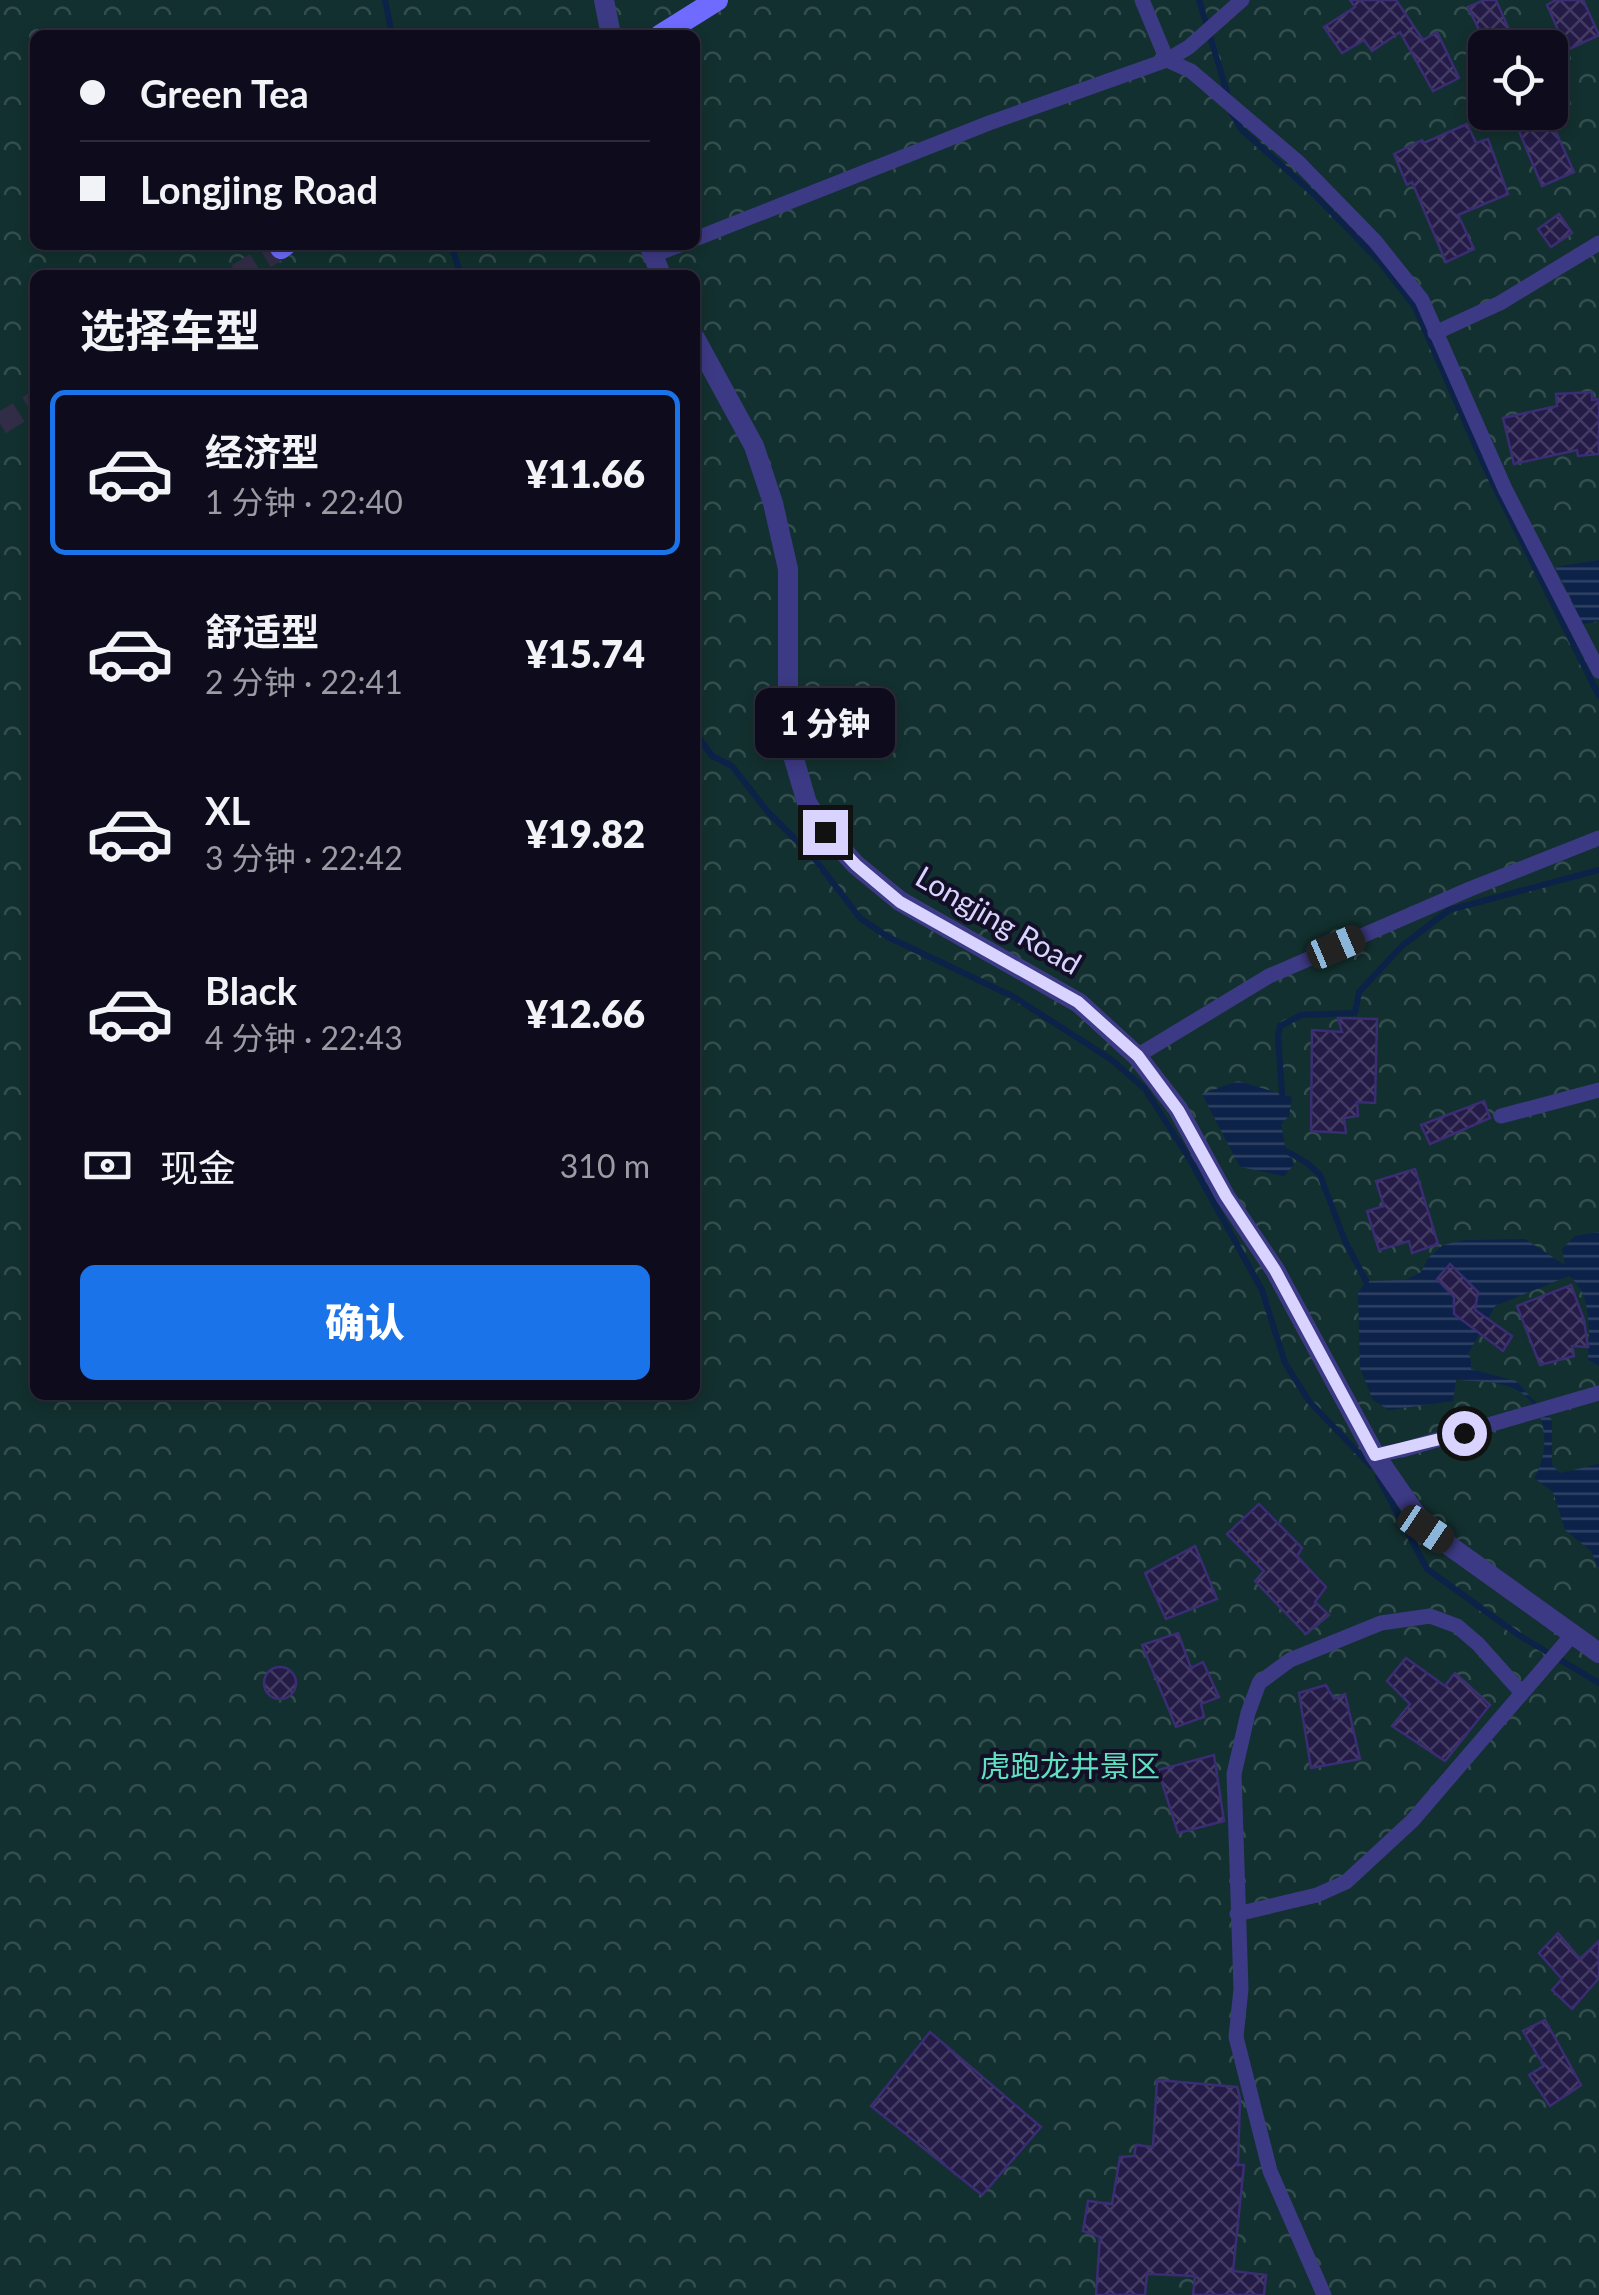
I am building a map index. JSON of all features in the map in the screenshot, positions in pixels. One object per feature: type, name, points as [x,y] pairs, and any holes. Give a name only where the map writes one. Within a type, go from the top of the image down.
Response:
[{"type":"main road","points":[[668,30],[717,0]]},
{"type":"street","points":[[604,0],[610,30]]},
{"type":"street","points":[[1142,0],[1167,60],[1191,71],[1298,162],[1376,241],[1422,300],[1504,488],[1599,671]]},
{"type":"street","points":[[700,237],[990,123],[1167,60],[1202,36],[1242,0]]},
{"type":"street","points":[[1436,332],[1500,303],[1599,243]]},
{"type":"street","name":"Longjing Road","points":[[700,347],[754,446],[773,503],[788,569],[788,696],[794,759],[807,803],[816,817],[856,865],[900,902],[1078,1002],[1138,1056],[1178,1110],[1226,1196],[1275,1270],[1375,1455],[1426,1529],[1599,1653]]},
{"type":"street","points":[[1138,1056],[1268,976],[1599,838]]},
{"type":"street","points":[[1502,1116],[1599,1090]]},
{"type":"street","points":[[1375,1455],[1599,1393]]},
{"type":"street","points":[[1324,2295],[1270,2171],[1236,2036],[1241,1989],[1234,1774],[1239,1742],[1259,1684],[1290,1660],[1381,1624],[1430,1616],[1456,1626],[1522,1692]]},
{"type":"street","points":[[1237,1914],[1317,1895],[1346,1882],[1412,1820],[1573,1634]]},
{"type":"green space","name":"虎跑龙井景区","points":[[0,0],[1599,0],[1599,2295],[0,2295]]},
{"type":"water","points":[[1599,560],[1599,621],[1583,624],[1555,567]]},
{"type":"water","points":[[1238,1081],[1292,1097],[1289,1116],[1281,1124],[1294,1165],[1284,1176],[1240,1167],[1202,1094]]},
{"type":"water","points":[[1599,1232],[1599,1366],[1588,1360],[1586,1303],[1569,1276],[1495,1306],[1468,1354],[1471,1369],[1516,1381],[1552,1420],[1552,1465],[1560,1473],[1599,1464],[1599,1569],[1591,1551],[1565,1530],[1553,1492],[1534,1478],[1544,1451],[1542,1423],[1529,1400],[1518,1391],[1498,1384],[1456,1380],[1453,1401],[1389,1410],[1373,1400],[1360,1368],[1358,1293],[1366,1281],[1406,1280],[1421,1272],[1429,1257],[1443,1245],[1465,1240],[1525,1239],[1565,1265],[1562,1249],[1575,1236]]},
{"type":"building","points":[[1350,0],[1396,0],[1423,40],[1437,32],[1459,78],[1433,91],[1400,32],[1372,51],[1364,40],[1342,53],[1324,27],[1355,7]]},
{"type":"building","points":[[1496,0],[1509,30],[1479,30],[1468,7]]},
{"type":"building","points":[[1556,0],[1583,0],[1599,35],[1568,50],[1568,30],[1558,30],[1547,5]]},
{"type":"building","points":[[1467,124],[1476,143],[1488,139],[1508,194],[1458,215],[1474,249],[1446,262],[1412,182],[1407,185],[1394,154],[1422,140],[1424,143]]},
{"type":"building","points":[[1519,130],[1555,130],[1574,172],[1542,186]]},
{"type":"building","points":[[1559,214],[1572,233],[1551,247],[1538,229]]},
{"type":"building","points":[[1592,392],[1592,400],[1599,399],[1599,454],[1578,456],[1577,450],[1514,464],[1503,418],[1557,406],[1556,394]]},
{"type":"building","points":[[1338,1018],[1377,1019],[1375,1103],[1357,1102],[1358,1116],[1344,1118],[1346,1133],[1311,1131],[1312,1030],[1342,1032]]},
{"type":"building","points":[[1484,1101],[1490,1118],[1430,1144],[1421,1125]]},
{"type":"building","points":[[1415,1169],[1438,1244],[1412,1253],[1409,1241],[1379,1250],[1367,1211],[1384,1206],[1376,1181]]},
{"type":"building","points":[[1450,1264],[1478,1292],[1475,1310],[1512,1336],[1503,1351],[1454,1314],[1454,1297],[1437,1279]]},
{"type":"building","points":[[1571,1285],[1584,1320],[1588,1347],[1572,1346],[1574,1356],[1540,1365],[1517,1306]]},
{"type":"building","points":[[1259,1504],[1302,1548],[1297,1556],[1326,1587],[1315,1602],[1329,1615],[1306,1634],[1255,1581],[1264,1571],[1227,1534]]},
{"type":"building","points":[[1195,1546],[1217,1599],[1166,1619],[1145,1573]]},
{"type":"building","points":[[1178,1633],[1191,1668],[1203,1662],[1219,1697],[1201,1704],[1204,1717],[1176,1727],[1142,1645]]},
{"type":"building","points":[[1406,1658],[1445,1686],[1455,1673],[1490,1705],[1445,1761],[1392,1726],[1410,1704],[1387,1681]]},
{"type":"building","points":[[280,1667],[291,1672],[296,1683],[291,1694],[280,1699],[269,1694],[264,1683],[269,1672]]},
{"type":"building","points":[[1326,1685],[1334,1699],[1345,1694],[1360,1759],[1311,1768],[1299,1693]]},
{"type":"building","points":[[1214,1755],[1224,1821],[1178,1833],[1158,1770]]},
{"type":"building","points":[[1558,1933],[1580,1959],[1599,1941],[1599,1978],[1572,2009],[1552,1990],[1562,1979],[1539,1953]]},
{"type":"building","points":[[1545,2020],[1581,2085],[1550,2106],[1529,2075],[1544,2066],[1523,2031]]},
{"type":"building","points":[[930,2032],[1041,2127],[982,2195],[871,2106]]},
{"type":"building","points":[[1157,2080],[1237,2087],[1238,2165],[1244,2165],[1233,2271],[1266,2275],[1264,2295],[1193,2295],[1195,2276],[1147,2274],[1145,2295],[1096,2295],[1100,2237],[1083,2231],[1088,2201],[1112,2204],[1120,2157],[1134,2156],[1136,2145],[1153,2147]]},
{"type":"waterway","points":[[385,0],[391,30]]},
{"type":"waterway","points":[[1199,0],[1229,99]]},
{"type":"waterway","points":[[1231,112],[1241,129],[1316,196],[1380,262],[1415,307],[1484,465],[1599,696]]},
{"type":"waterway","points":[[453,250],[459,270]]},
{"type":"waterway","points":[[700,739],[712,756],[732,766],[768,812],[814,858],[860,918],[888,937],[1014,997],[1112,1060],[1145,1089],[1189,1158],[1262,1290],[1285,1363],[1309,1401],[1371,1466]]},
{"type":"waterway","points":[[1282,1093],[1280,1026],[1301,1015],[1355,1013],[1359,992],[1402,946],[1449,910],[1599,870]]},
{"type":"waterway","points":[[1288,1152],[1320,1175],[1345,1241],[1366,1281]]},
{"type":"waterway","points":[[1378,1477],[1427,1569],[1520,1636],[1599,1683]]},
{"type":"tunnel","points":[[245,270],[278,250]]},
{"type":"tunnel","points":[[0,424],[30,405]]},
{"type":"route","points":[[825,832],[900,902],[1078,1002],[1138,1056],[1178,1110],[1226,1196],[1275,1270],[1375,1455],[1464,1433]]}]
